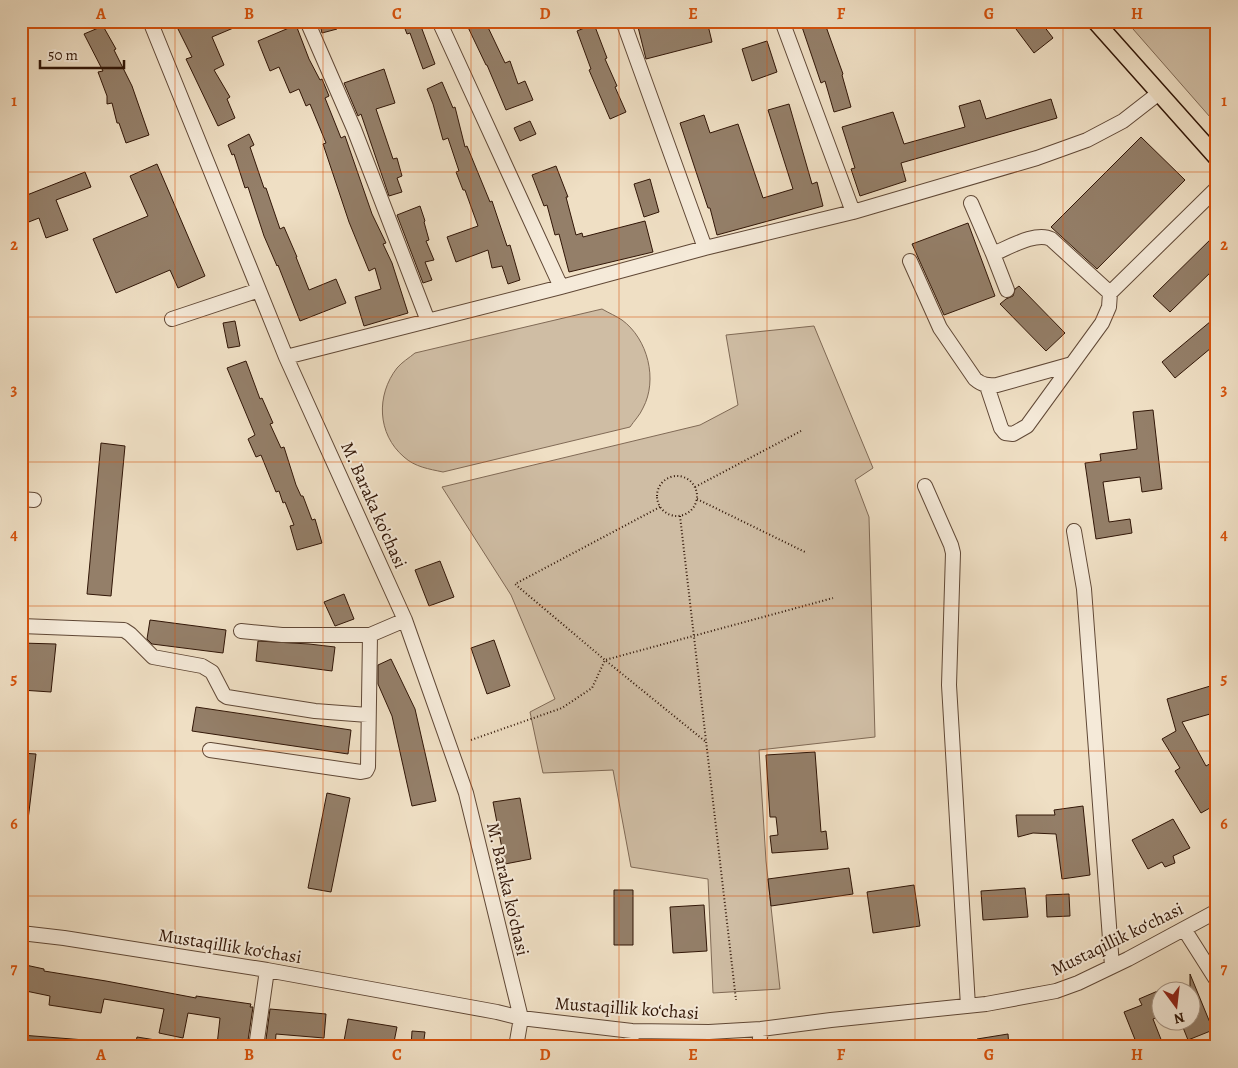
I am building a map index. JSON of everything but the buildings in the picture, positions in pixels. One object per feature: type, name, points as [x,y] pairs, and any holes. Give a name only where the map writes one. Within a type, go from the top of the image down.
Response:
[{"type":"main road","points":[[1095,21],[1217,158]]},
{"type":"street","name":"M. Baraka ko'chasi","points":[[150,21],[286,357],[405,620],[466,793],[521,1018]]},
{"type":"street","points":[[307,21],[354,128],[428,321]]},
{"type":"street","points":[[439,21],[561,287]]},
{"type":"street","points":[[623,21],[705,248]]},
{"type":"street","points":[[782,21],[853,212]]},
{"type":"street","points":[[286,357],[705,248],[853,212],[1037,158],[1087,140],[1122,121],[1159,93]]},
{"type":"street","points":[[988,386],[1001,428],[1005,433],[1012,434],[1027,426],[1106,316],[1110,293],[1217,188]]},
{"type":"street","points":[[971,203],[1007,290]]},
{"type":"street","points":[[993,254],[1035,237],[1046,236],[1110,293]]},
{"type":"street","points":[[910,261],[940,328],[975,379],[988,386],[997,386],[1072,364]]},
{"type":"street","points":[[172,319],[259,290]]},
{"type":"street","points":[[925,486],[953,553],[949,685],[968,1006]]},
{"type":"street","points":[[1074,531],[1084,589],[1112,966]]},
{"type":"street","points":[[241,631],[282,635],[370,635],[405,620]]},
{"type":"street","points":[[21,626],[124,630],[153,657],[202,666],[208,669],[227,697],[315,711],[368,715]]},
{"type":"street","points":[[210,750],[364,772],[368,768],[370,737],[368,715],[370,635]]},
{"type":"street","name":"Mustaqillik ko‘chasi","points":[[21,933],[267,970],[521,1018],[632,1031],[710,1032],[761,1029],[986,1004],[1056,991],[1078,983],[1217,911]]},
{"type":"street","points":[[1184,929],[1217,981]]},
{"type":"street","points":[[256,1047],[267,970]]},
{"type":"street","points":[[516,1047],[521,1018]]},
{"type":"street","points":[[759,1047],[761,1029]]},
{"type":"street","points":[[631,1047],[632,1031]]},
{"type":"path","points":[[695,487],[801,431]]},
{"type":"path","points":[[682,476],[688,479],[695,487],[697,499],[692,509],[680,516],[668,514],[660,507],[657,492],[659,486],[669,477],[682,476]]},
{"type":"path","points":[[697,499],[807,553]]},
{"type":"path","points":[[660,507],[515,584],[706,742]]},
{"type":"path","points":[[680,516],[736,1000]]},
{"type":"path","points":[[472,740],[562,708],[592,688],[605,660],[833,598]]},
{"type":"shaded area","points":[[1126,21],[1217,21],[1217,125]]},
{"type":"shaded area","points":[[602,309],[622,320],[631,328],[644,349],[648,361],[650,385],[647,397],[642,411],[630,427],[443,472],[413,463],[395,448],[384,426],[382,414],[385,390],[397,368],[415,353]]},
{"type":"shaded area","points":[[814,326],[873,468],[855,480],[869,517],[875,737],[759,750],[766,861],[780,989],[713,993],[708,879],[631,867],[613,770],[543,773],[530,712],[555,699],[511,595],[442,487],[700,425],[738,405],[726,335]]}]
